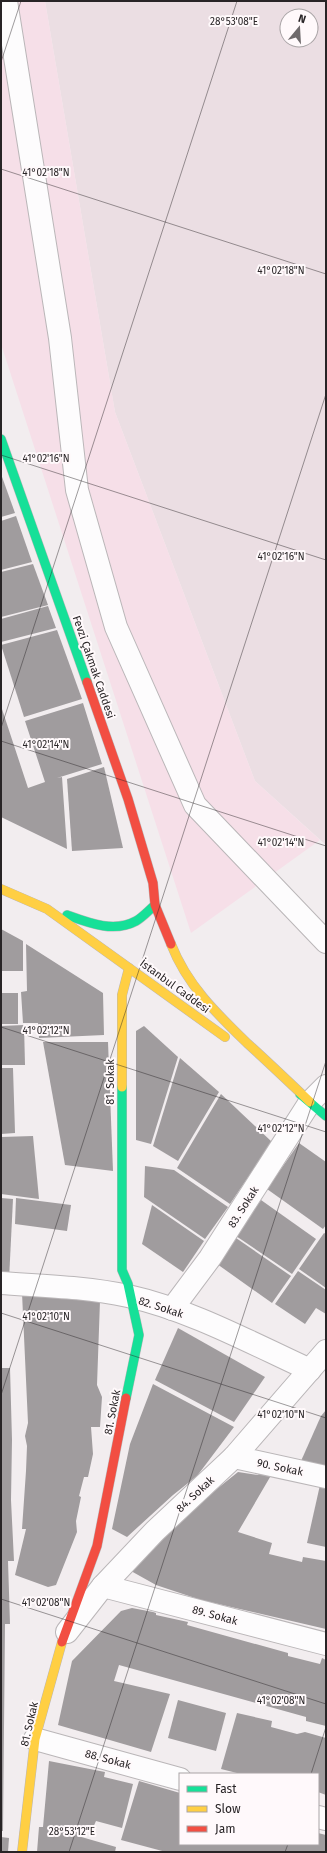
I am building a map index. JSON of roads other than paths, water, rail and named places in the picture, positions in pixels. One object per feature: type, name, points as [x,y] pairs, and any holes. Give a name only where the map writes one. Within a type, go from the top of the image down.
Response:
[{"type":"main road","name":"Fevzi Çakmak Caddesi","points":[[1,439],[128,799],[153,883],[155,905],[176,958],[190,982],[212,1009],[318,1109]]},
{"type":"main road","name":"İstanbul Caddesi","points":[[1,890],[47,909],[223,1035],[318,1109]]},
{"type":"main road","points":[[47,909],[94,924],[118,927],[136,922],[155,905]]},
{"type":"main road","name":"81. Sokak","points":[[22,1852],[36,1739],[64,1636],[97,1546],[139,1335],[128,1284],[122,1270],[122,995],[129,968]]},
{"type":"street","points":[[6,1],[60,338],[77,490],[116,627],[195,805],[326,942]]},
{"type":"street","name":"83. Sokak","points":[[172,1309],[318,1109],[326,1086]]},
{"type":"street","name":"82. Sokak","points":[[1,1283],[101,1291],[130,1296],[198,1319],[310,1370]]},
{"type":"street","name":"84. Sokak","points":[[64,1636],[103,1586],[156,1531],[234,1457],[326,1351]]},
{"type":"street","name":"90. Sokak","points":[[234,1457],[326,1477]]},
{"type":"street","name":"89. Sokak","points":[[103,1586],[326,1644]]},
{"type":"street","name":"88. Sokak","points":[[36,1739],[179,1779]]}]
